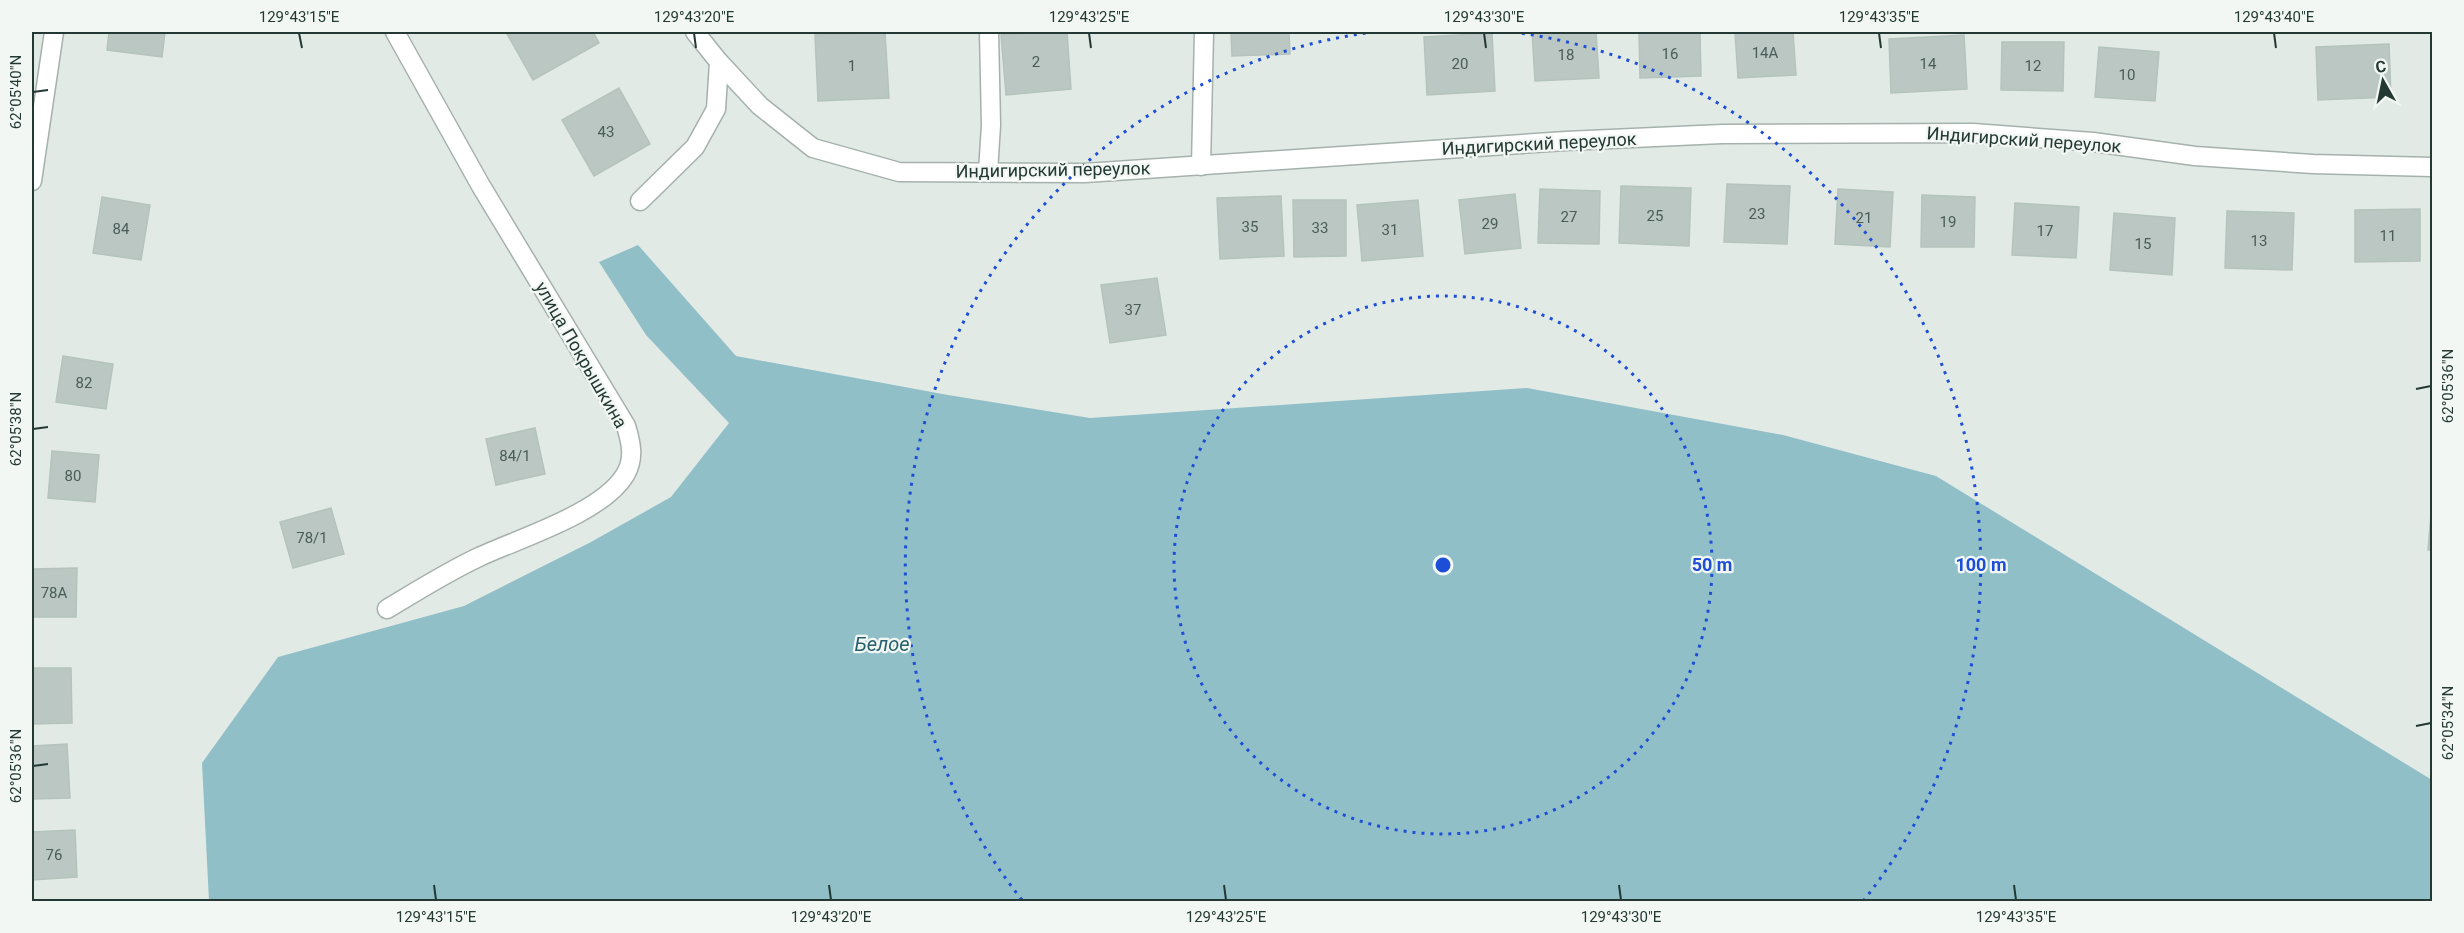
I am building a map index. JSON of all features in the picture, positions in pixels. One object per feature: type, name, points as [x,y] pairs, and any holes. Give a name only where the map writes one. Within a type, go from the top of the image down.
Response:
[{"type":"street","points":[[32,181],[54,32]]},
{"type":"street","name":"улица Покрышкина","points":[[387,609],[477,558],[588,508],[611,492],[626,473],[633,449],[626,426],[481,186],[395,32]]},
{"type":"street","name":"Индигирский переулок","points":[[695,32],[760,106],[813,148],[899,172],[1085,173],[1566,141],[1722,134],[1973,133],[2093,142],[2195,156],[2313,164],[2433,167]]},
{"type":"street","points":[[988,172],[991,125],[989,32]]},
{"type":"street","points":[[1201,166],[1204,32]]},
{"type":"street","points":[[640,201],[695,147],[716,109],[719,62]]},
{"type":"water","name":"Белое","points":[[638,245],[736,356],[948,395],[1090,418],[1527,388],[1783,435],[1936,476],[2432,780],[2432,901],[209,901],[202,763],[278,657],[464,606],[591,542],[671,497],[729,423],[646,335],[599,262]]},
{"type":"building","points":[[109,32],[165,32],[162,57],[107,50]]},
{"type":"building","points":[[506,32],[593,32],[599,43],[533,80]]},
{"type":"building","points":[[885,32],[889,98],[818,101],[815,35]]},
{"type":"building","points":[[1067,32],[1071,89],[1006,95],[1001,35]]},
{"type":"building","points":[[1231,32],[1289,32],[1290,54],[1232,56]]},
{"type":"building","points":[[1532,32],[1596,32],[1599,78],[1535,81]]},
{"type":"building","points":[[1639,32],[1700,32],[1701,76],[1640,78]]},
{"type":"building","points":[[1735,32],[1793,32],[1796,75],[1738,78]]},
{"type":"building","points":[[1492,33],[1495,91],[1427,95],[1424,37]]},
{"type":"building","points":[[1964,35],[1967,89],[1891,93],[1889,39]]},
{"type":"building","points":[[2002,42],[2064,42],[2063,91],[2001,90]]},
{"type":"building","points":[[2389,44],[2391,97],[2318,100],[2316,47]]},
{"type":"building","points":[[2099,47],[2159,52],[2155,101],[2095,97]]},
{"type":"building","points":[[619,88],[650,144],[594,176],[562,120]]},
{"type":"building","points":[[1727,184],[1790,186],[1787,244],[1724,242]]},
{"type":"building","points":[[1621,186],[1691,188],[1689,246],[1619,243]]},
{"type":"building","points":[[1540,189],[1600,191],[1599,244],[1538,243]]},
{"type":"building","points":[[1838,189],[1893,192],[1890,247],[1835,244]]},
{"type":"building","points":[[1515,194],[1521,248],[1465,254],[1459,200]]},
{"type":"building","points":[[1922,195],[1975,197],[1974,247],[1921,247]]},
{"type":"building","points":[[1281,196],[1284,256],[1220,259],[1217,198]]},
{"type":"building","points":[[102,197],[150,205],[141,260],[93,253]]},
{"type":"building","points":[[1293,200],[1346,200],[1346,256],[1294,257]]},
{"type":"building","points":[[1418,200],[1423,256],[1362,261],[1357,205]]},
{"type":"building","points":[[2015,203],[2079,207],[2076,258],[2012,255]]},
{"type":"building","points":[[2420,209],[2420,261],[2355,262],[2355,210]]},
{"type":"building","points":[[2227,211],[2294,213],[2292,270],[2225,268]]},
{"type":"building","points":[[2114,213],[2175,218],[2172,275],[2110,270]]},
{"type":"building","points":[[1157,278],[1166,335],[1110,343],[1101,285]]},
{"type":"building","points":[[63,356],[113,364],[106,409],[56,402]]},
{"type":"building","points":[[535,428],[545,474],[496,485],[486,439]]},
{"type":"building","points":[[52,451],[99,455],[95,502],[48,498]]},
{"type":"building","points":[[2432,502],[2432,550],[2428,550]]},
{"type":"building","points":[[331,508],[344,554],[293,568],[280,522]]},
{"type":"building","points":[[77,568],[76,617],[32,617],[32,569]]},
{"type":"building","points":[[32,668],[71,668],[72,723],[32,724]]},
{"type":"building","points":[[67,744],[70,798],[32,799],[32,746]]},
{"type":"building","points":[[75,830],[77,877],[32,880],[32,832]]}]
